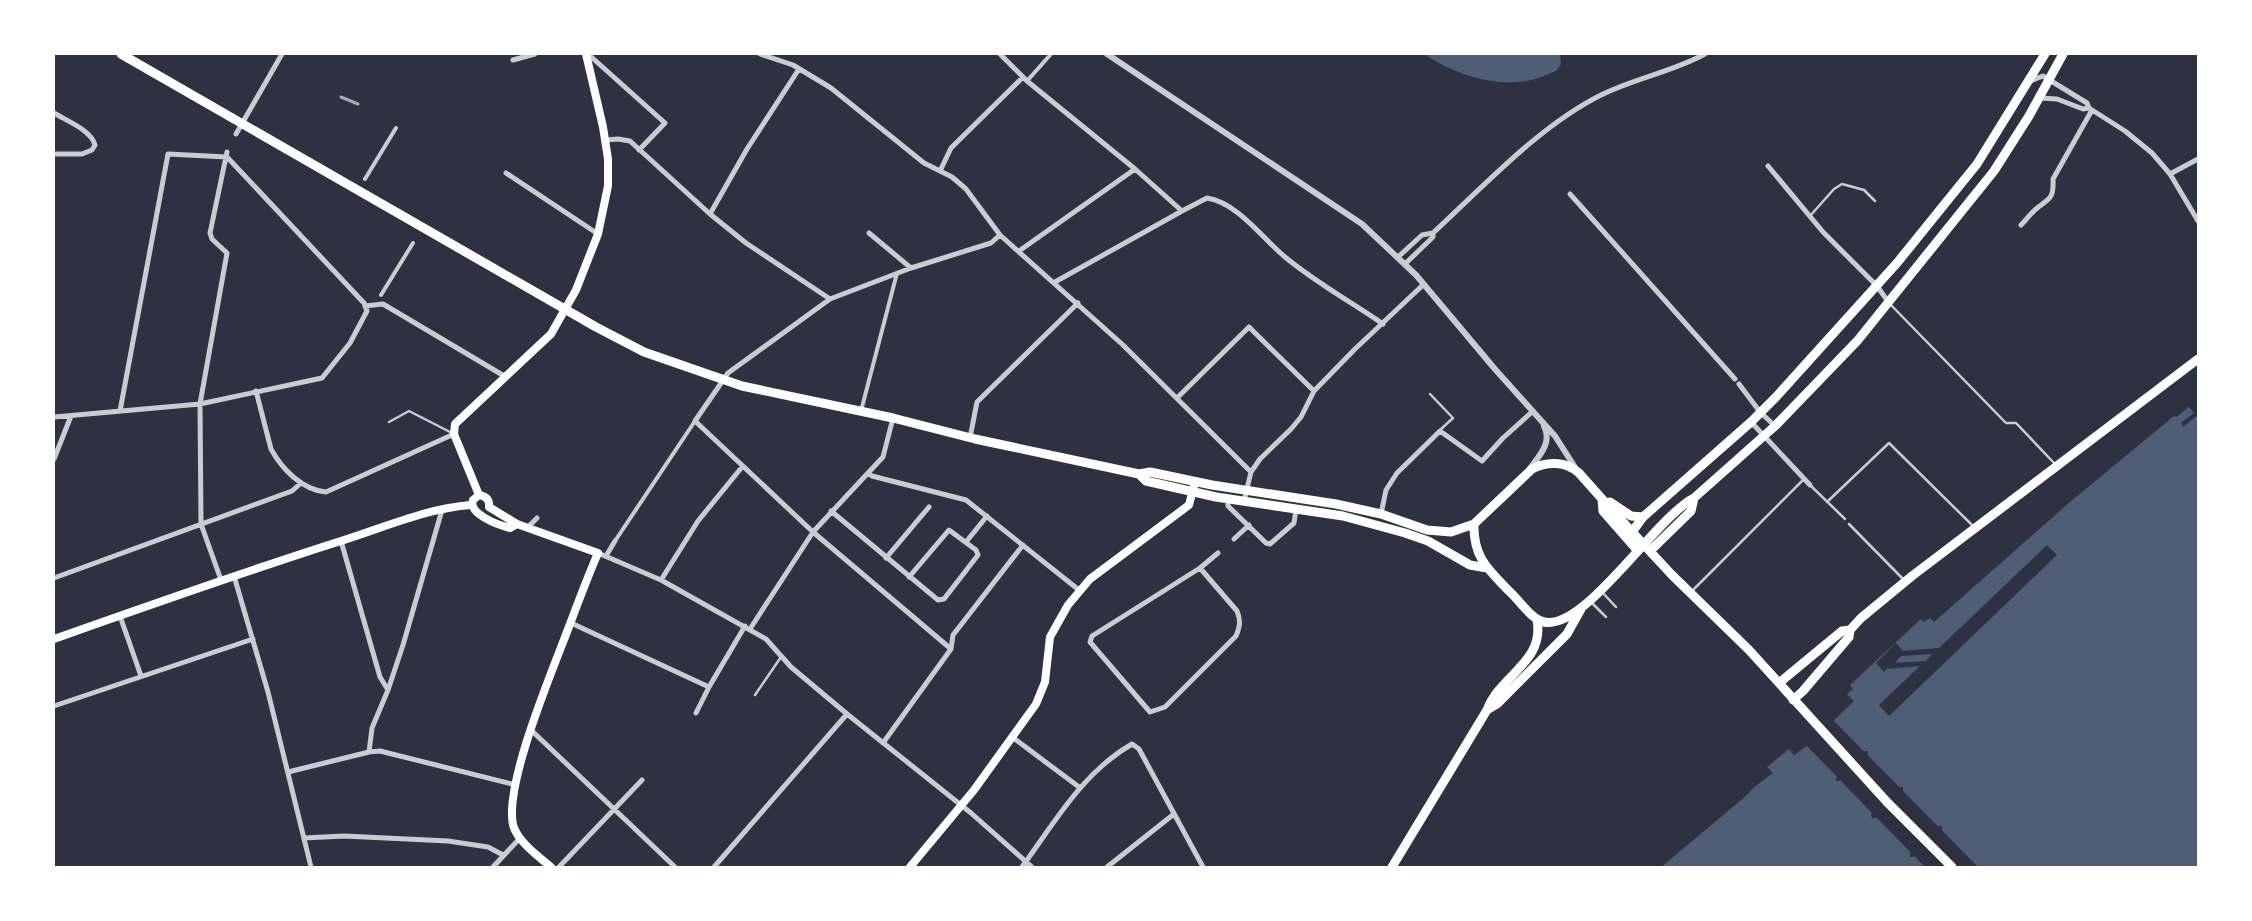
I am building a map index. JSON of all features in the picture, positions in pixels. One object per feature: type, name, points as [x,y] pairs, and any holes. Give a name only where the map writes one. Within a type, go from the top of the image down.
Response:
[{"type":"main road","points":[[121,54],[370,199],[644,352],[722,381],[892,418],[970,438],[1139,474],[1150,472],[1195,482],[1336,504],[1381,514],[1430,531],[1451,532],[1474,524],[1527,473],[1539,465],[1551,463],[1570,466],[1632,532],[1644,549]]},
{"type":"main road","points":[[479,496],[454,434],[456,423],[551,334],[576,290],[598,234],[608,186],[606,140],[587,54]]},
{"type":"main road","points":[[1632,532],[1643,516],[1751,422],[1877,286],[1962,185],[1990,146],[2045,54]]},
{"type":"main road","points":[[1474,524],[1475,547],[1487,568],[1537,620],[1552,623],[1581,609],[1644,549],[1685,503],[1694,498],[1775,426],[1838,362],[1889,303],[1975,195],[2012,143],[2040,98],[2063,54]]},
{"type":"main road","points":[[1962,185],[1975,195]]},
{"type":"main road","points":[[1793,700],[1849,637],[1850,630],[1872,608],[1974,527],[2198,359]]},
{"type":"main road","points":[[1139,474],[1146,481],[1193,492],[1343,516],[1428,541],[1470,565],[1487,568]]},
{"type":"main road","points":[[910,867],[961,805],[1012,737],[1041,693],[1045,682],[1050,637],[1079,590],[1090,579],[1185,508],[1192,499],[1195,482]]},
{"type":"main road","points":[[471,505],[473,500],[479,496],[487,498],[489,507],[516,524],[598,553],[531,730],[516,785],[512,815],[514,828],[520,838],[551,867]]},
{"type":"main road","points":[[1602,500],[1631,516],[1643,516]]},
{"type":"main road","points":[[1602,500],[1603,511],[1748,650],[1822,732],[1952,867]]},
{"type":"main road","points":[[54,639],[221,580],[341,541],[442,510],[471,505]]},
{"type":"main road","points":[[471,505],[475,512],[488,520],[510,528],[516,524]]},
{"type":"main road","points":[[480,514],[485,513],[489,507]]},
{"type":"main road","points":[[1487,710],[1497,704],[1566,634],[1581,609]]},
{"type":"main road","points":[[1392,867],[1467,740],[1487,710],[1491,698],[1535,647],[1538,639],[1537,620]]},
{"type":"main road","points":[[1778,683],[1842,631],[1850,630]]},
{"type":"street","points":[[236,134],[282,54]]},
{"type":"street","points":[[513,60],[535,54]]},
{"type":"street","points":[[587,54],[665,123],[639,150]]},
{"type":"street","points":[[760,54],[799,69],[831,88],[924,163],[940,171],[966,189],[1000,234],[1078,303],[1178,397],[1251,472]]},
{"type":"street","points":[[1000,54],[1025,79],[1136,169],[1182,211]]},
{"type":"street","points":[[940,171],[951,148],[1051,54]]},
{"type":"street","points":[[1107,54],[1362,224],[1424,284],[1555,436],[1578,473]]},
{"type":"street","points":[[1398,257],[1422,235],[1433,233],[1528,147],[1571,113],[1602,95],[1689,62],[1704,54]]},
{"type":"street","points":[[710,214],[747,149],[799,69]]},
{"type":"street","points":[[2026,85],[2038,77],[2050,79],[2087,103],[2090,109],[2139,141],[2170,174],[2198,221]]},
{"type":"street","points":[[2040,98],[2056,99],[2083,109],[2090,109]]},
{"type":"street","points":[[2021,224],[2037,208],[2050,199],[2053,179],[2090,109]]},
{"type":"street","points":[[54,113],[82,130],[94,140],[95,145],[92,150],[82,154],[54,154]]},
{"type":"street","points":[[365,179],[396,128]]},
{"type":"street","points":[[606,140],[630,141],[710,214],[746,243],[830,299]]},
{"type":"street","points":[[120,412],[168,154],[227,154],[366,308]]},
{"type":"street","points":[[221,580],[201,524],[200,404],[227,253],[212,239],[210,233],[227,154]]},
{"type":"street","points":[[2170,174],[2198,159]]},
{"type":"street","points":[[1768,166],[1810,216],[1877,286],[1889,303]]},
{"type":"street","points":[[1019,251],[1136,169]]},
{"type":"street","points":[[506,173],[598,234]]},
{"type":"street","points":[[1570,194],[1737,382],[1760,412],[1775,426]]},
{"type":"street","points":[[1055,282],[1207,198],[1212,199],[1244,219],[1286,258],[1382,324]]},
{"type":"street","points":[[869,233],[911,268]]},
{"type":"street","points":[[1405,264],[1427,244],[1433,237],[1433,233]]},
{"type":"street","points":[[606,556],[728,374],[830,299],[911,268],[990,243],[1000,234]]},
{"type":"street","points":[[381,296],[412,243]]},
{"type":"street","points":[[861,411],[897,274]]},
{"type":"street","points":[[1244,500],[1251,472],[1260,459],[1296,423],[1314,391],[1354,348],[1424,284]]},
{"type":"street","points":[[970,438],[977,402],[1078,303]]},
{"type":"street","points":[[366,308],[383,304],[506,377]]},
{"type":"street","points":[[54,417],[200,404],[322,378],[350,344],[366,308]]},
{"type":"street","points":[[1178,397],[1249,327],[1314,391]]},
{"type":"street","points":[[256,392],[271,449],[301,483],[309,488],[326,492],[454,434]]},
{"type":"street","points":[[1381,514],[1386,490],[1397,473],[1440,431],[1482,461],[1503,438],[1533,412]]},
{"type":"street","points":[[54,459],[71,416]]},
{"type":"street","points":[[696,713],[709,687],[813,532],[883,457],[892,418]]},
{"type":"street","points":[[1527,473],[1546,444],[1546,429],[1540,420]]},
{"type":"street","points":[[695,421],[813,532],[951,649]]},
{"type":"street","points":[[1751,422],[1810,485]]},
{"type":"street","points":[[661,580],[698,521],[742,467]]},
{"type":"street","points":[[868,473],[872,476],[966,500],[1079,590]]},
{"type":"street","points":[[54,578],[292,491],[301,483]]},
{"type":"street","points":[[1228,499],[1228,506],[1266,543],[1270,544],[1294,523],[1296,509]]},
{"type":"street","points":[[886,558],[929,507]]},
{"type":"street","points":[[369,752],[372,728],[388,690],[442,510]]},
{"type":"street","points":[[831,511],[886,558],[909,577],[938,600],[944,599],[978,555],[966,542],[949,530],[909,577]]},
{"type":"street","points":[[966,542],[987,516]]},
{"type":"street","points":[[527,528],[537,518]]},
{"type":"street","points":[[1234,539],[1249,525]]},
{"type":"street","points":[[341,541],[380,677],[388,690]]},
{"type":"street","points":[[883,743],[951,649],[953,635],[1023,545]]},
{"type":"street","points":[[598,553],[661,580],[766,639],[782,656],[847,714],[961,805],[1032,867]]},
{"type":"street","points":[[1200,568],[1236,611],[1240,619],[1240,628],[1236,636],[1165,707],[1150,712],[1090,642],[1092,636],[1200,568],[1218,553]]},
{"type":"street","points":[[234,576],[253,639],[311,867]]},
{"type":"street","points":[[120,616],[141,676]]},
{"type":"street","points":[[571,623],[709,687]]},
{"type":"street","points":[[54,706],[253,639]]},
{"type":"street","points":[[714,867],[847,714]]},
{"type":"street","points":[[531,730],[675,867]]},
{"type":"street","points":[[1012,737],[1079,787]]},
{"type":"street","points":[[1022,867],[1079,787],[1105,763],[1134,744],[1203,867]]},
{"type":"street","points":[[288,772],[380,751],[516,785]]},
{"type":"street","points":[[559,867],[642,780]]},
{"type":"street","points":[[1107,867],[1174,814]]},
{"type":"street","points":[[304,838],[344,836],[448,841],[488,847],[503,855]]},
{"type":"street","points":[[493,867],[520,838]]},
{"type":"lane","points":[[1810,216],[1834,189],[1842,184],[1864,190],[1875,201]]},
{"type":"lane","points":[[1889,303],[2006,423],[2016,423],[2056,465]]},
{"type":"lane","points":[[1430,394],[1453,418],[1440,431]]},
{"type":"lane","points":[[389,422],[409,411],[454,434]]},
{"type":"lane","points":[[1827,502],[1890,443],[1974,527]]},
{"type":"lane","points":[[1690,593],[1804,479]]},
{"type":"lane","points":[[1810,485],[1844,519]]},
{"type":"lane","points":[[1849,524],[1905,581]]},
{"type":"lane","points":[[1600,590],[1616,607]]},
{"type":"lane","points":[[1590,601],[1606,617]]},
{"type":"lane","points":[[754,694],[782,656]]},
{"type":"water","points":[[1424,54],[1560,54],[1561,64],[1556,71],[1531,80],[1517,82],[1489,81],[1448,68]]},
{"type":"water","points":[[2189,407],[2194,413],[2181,423],[2183,427],[2198,415],[2198,867],[1661,867],[1773,773],[1767,767],[1789,749],[1794,755],[1807,746],[1854,701],[1847,694],[1853,689],[1850,685],[1921,619],[1924,622],[1930,618],[1934,622],[2070,502],[2174,416],[2176,417]],"holes":[[[1865,751],[1868,751],[1868,754],[1839,781],[1836,781],[1836,778]],[[1900,787],[1903,787],[1903,791],[1875,818],[1872,818],[1871,814]],[[1939,826],[1942,826],[1942,830],[1913,857],[1910,857],[1910,853]]]},
{"type":"pier","points":[[2047,545],[2057,555],[1889,716],[1879,705],[1920,666],[1887,669],[1884,672],[1876,663],[1896,643],[1903,651],[1939,648]],"holes":[[[1932,654],[1926,661],[1895,663],[1901,656]]]},
{"type":"pier","points":[[1833,720],[1978,867],[1925,867],[1807,746]]},
{"type":"railway","points":[[341,97],[358,104]]}]
